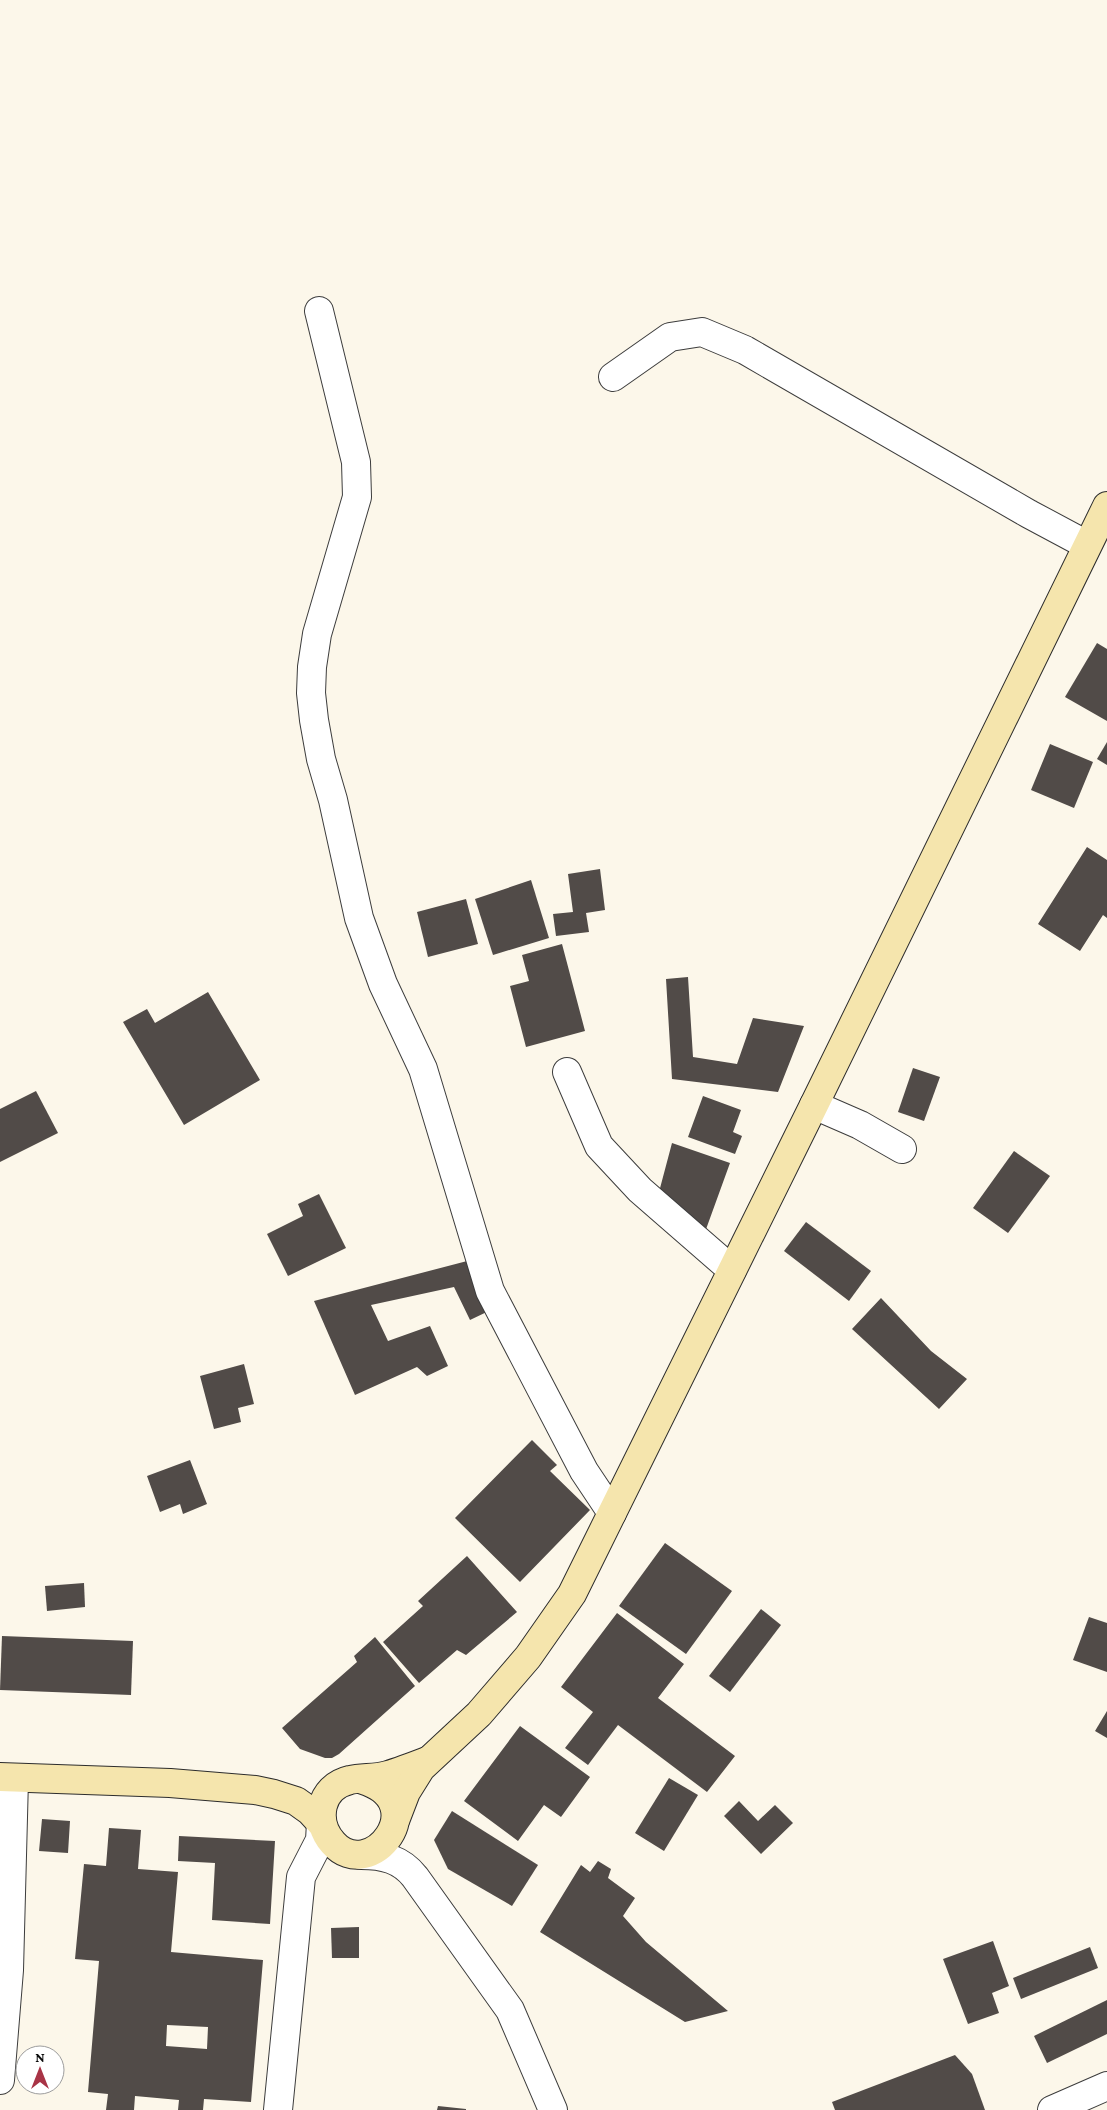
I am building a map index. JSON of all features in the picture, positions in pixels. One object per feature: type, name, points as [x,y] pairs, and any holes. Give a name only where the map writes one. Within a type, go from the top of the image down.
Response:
[{"type":"main road","points":[[7,1778],[170,1782],[255,1790],[296,1802],[310,1811],[321,1823],[326,1836],[335,1846],[354,1854],[374,1851],[385,1843],[393,1831],[406,1792],[427,1761],[479,1714],[528,1657],[572,1594],[1107,506]]},
{"type":"main road","points":[[255,1790],[304,1788],[387,1775],[427,1761]]},
{"type":"main road","points":[[321,1823],[322,1809],[327,1796],[337,1786],[357,1780],[376,1784],[387,1792],[394,1804],[396,1818]]},
{"type":"street","points":[[318,311],[356,462],[357,496],[316,634],[311,693],[322,759],[359,918],[383,984],[423,1069],[490,1292],[584,1471],[612,1513]]},
{"type":"street","points":[[613,377],[670,337],[702,332],[745,350],[1029,514],[1087,545]]},
{"type":"street","points":[[567,1072],[599,1146],[640,1190],[732,1270]]},
{"type":"street","points":[[814,1105],[860,1125],[902,1149]]},
{"type":"street","points":[[0,2080],[9,1970],[7,1778]]},
{"type":"street","points":[[396,1818],[399,1843],[408,1868],[510,2010],[553,2110]]},
{"type":"street","points":[[278,2110],[301,1876],[304,1867],[320,1840],[321,1823]]},
{"type":"street","points":[[304,1867],[318,1853],[329,1850],[389,1858],[408,1868]]},
{"type":"street","points":[[1052,2110],[1107,2086]]},
{"type":"building","points":[[1097,643],[1107,649],[1107,721],[1065,697]]},
{"type":"building","points":[[1107,742],[1107,765],[1097,759]]},
{"type":"building","points":[[1050,744],[1093,762],[1074,808],[1031,790]]},
{"type":"building","points":[[1087,847],[1107,860],[1107,918],[1103,915],[1080,951],[1038,924]]},
{"type":"building","points":[[600,869],[605,910],[586,913],[589,932],[556,936],[553,914],[573,912],[568,874]]},
{"type":"building","points":[[531,880],[549,938],[493,955],[475,899]]},
{"type":"building","points":[[466,899],[478,944],[428,957],[417,912]]},
{"type":"building","points":[[562,944],[585,1031],[526,1047],[510,986],[529,981],[522,955]]},
{"type":"building","points":[[688,977],[693,1057],[737,1064],[753,1018],[804,1026],[778,1092],[672,1079],[666,979]]},
{"type":"building","points":[[208,992],[260,1080],[184,1125],[123,1022],[147,1009],[155,1023]]},
{"type":"building","points":[[913,1068],[940,1077],[924,1121],[898,1112]]},
{"type":"building","points":[[36,1091],[58,1133],[0,1162],[0,1109]]},
{"type":"building","points":[[703,1096],[741,1110],[733,1132],[742,1136],[735,1154],[688,1137]]},
{"type":"building","points":[[672,1143],[730,1163],[705,1232],[665,1209],[671,1198],[659,1192]]},
{"type":"building","points":[[1014,1151],[1050,1176],[1008,1233],[973,1208]]},
{"type":"building","points":[[319,1194],[346,1248],[288,1276],[267,1234],[303,1216],[298,1204]]},
{"type":"building","points":[[806,1222],[871,1271],[849,1301],[784,1251]]},
{"type":"building","points":[[471,1260],[493,1309],[470,1320],[454,1287],[371,1305],[388,1341],[430,1326],[448,1366],[427,1376],[417,1367],[355,1395],[314,1301]]},
{"type":"building","points":[[881,1298],[931,1351],[967,1379],[939,1409],[852,1329]]},
{"type":"building","points":[[244,1364],[254,1404],[238,1408],[241,1422],[214,1429],[200,1376]]},
{"type":"building","points":[[532,1440],[557,1465],[550,1471],[590,1510],[520,1582],[455,1518]]},
{"type":"building","points":[[190,1460],[207,1504],[183,1514],[180,1504],[160,1512],[147,1476]]},
{"type":"building","points":[[665,1543],[732,1591],[686,1654],[619,1606]]},
{"type":"building","points":[[467,1556],[517,1612],[466,1655],[457,1650],[419,1683],[383,1642],[423,1606],[418,1601]]},
{"type":"building","points":[[84,1583],[85,1607],[47,1611],[45,1586]]},
{"type":"building","points":[[761,1609],[781,1625],[730,1692],[709,1676]]},
{"type":"building","points":[[617,1613],[684,1664],[658,1698],[735,1756],[707,1792],[618,1725],[588,1765],[565,1748],[593,1712],[561,1687]]},
{"type":"building","points":[[1089,1617],[1107,1623],[1107,1672],[1073,1660]]},
{"type":"building","points":[[2,1636],[133,1641],[131,1695],[0,1690]]},
{"type":"building","points":[[375,1637],[415,1686],[339,1754],[332,1758],[325,1758],[300,1749],[282,1728],[357,1662],[354,1656]]},
{"type":"building","points":[[1107,1711],[1107,1738],[1095,1731]]},
{"type":"building","points":[[520,1726],[590,1777],[561,1817],[544,1805],[518,1841],[464,1801]]},
{"type":"building","points":[[669,1778],[698,1795],[664,1851],[635,1833]]},
{"type":"building","points":[[739,1801],[758,1821],[775,1805],[793,1823],[761,1854],[724,1816]]},
{"type":"building","points":[[452,1811],[538,1865],[512,1906],[448,1869],[434,1840]]},
{"type":"building","points":[[42,1819],[70,1821],[68,1853],[39,1851]]},
{"type":"building","points":[[109,1828],[141,1830],[138,1869],[178,1872],[171,1952],[263,1960],[251,2102],[204,2099],[203,2110],[178,2110],[179,2100],[135,2096],[134,2110],[106,2110],[108,2094],[88,2092],[99,1961],[75,1959],[84,1864],[106,1866]],"holes":[[[167,2025],[208,2027],[207,2049],[166,2046]]]},
{"type":"building","points":[[179,1836],[275,1841],[270,1924],[212,1920],[215,1863],[178,1861]]},
{"type":"building","points":[[598,1861],[611,1869],[608,1878],[635,1898],[623,1916],[646,1942],[728,2011],[685,2022],[540,1932],[581,1865],[590,1872]]},
{"type":"building","points":[[359,1927],[359,1958],[332,1958],[331,1928]]},
{"type":"building","points":[[993,1941],[1009,1986],[992,1993],[999,2013],[968,2024],[943,1959]]},
{"type":"building","points":[[1090,1947],[1098,1968],[1021,1999],[1013,1978]]},
{"type":"building","points":[[1107,2000],[1107,2034],[1047,2063],[1034,2036]]},
{"type":"building","points":[[955,2055],[972,2074],[985,2110],[835,2110],[832,2102]]},
{"type":"building","points":[[438,2106],[466,2109],[466,2110],[437,2110]]}]
